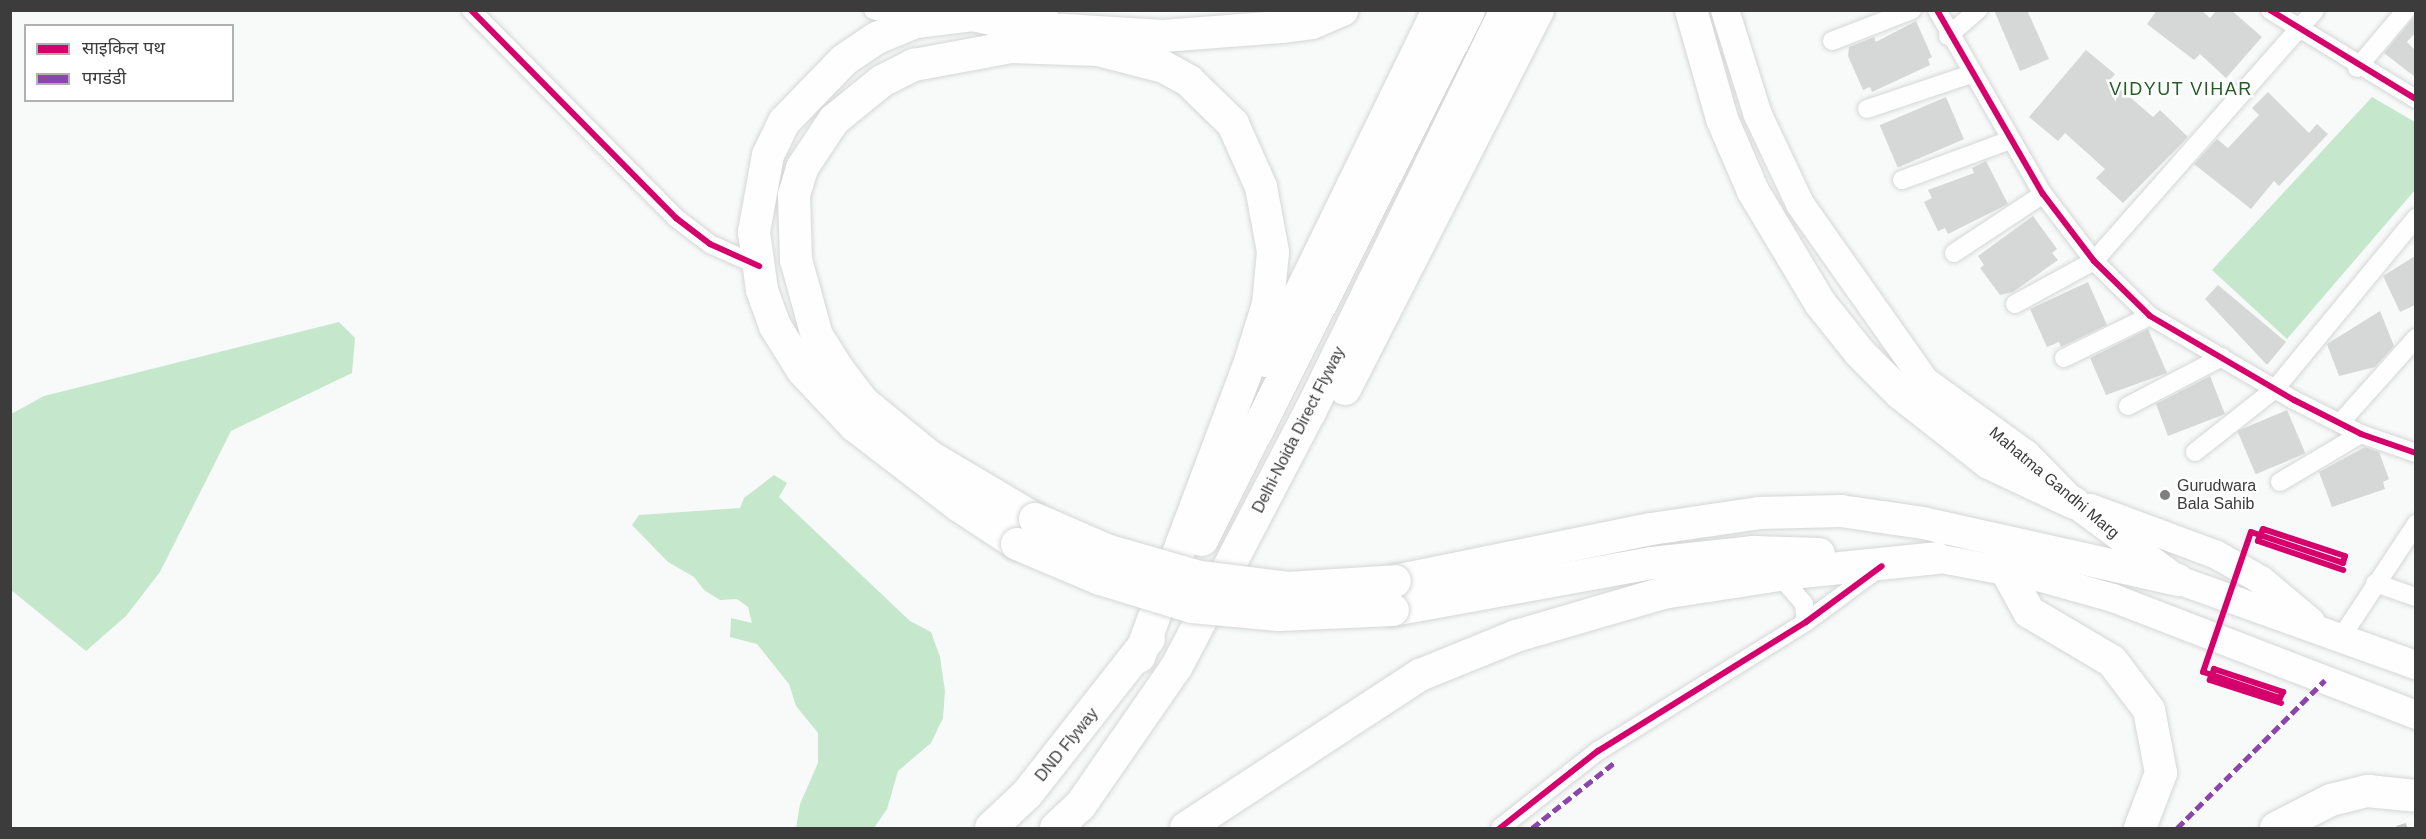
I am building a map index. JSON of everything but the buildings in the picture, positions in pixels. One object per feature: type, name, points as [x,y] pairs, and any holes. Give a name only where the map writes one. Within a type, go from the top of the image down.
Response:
[{"type":"highway","points":[[1342,10],[1312,22],[1162,36],[1032,28],[973,15],[916,22],[877,38],[844,60],[784,122],[768,155],[759,188],[754,232],[759,266],[775,326],[823,396],[898,462],[1017,544],[1100,579],[1192,606],[1279,615],[1394,596],[1754,552],[1936,558]]},
{"type":"highway","points":[[1204,488],[1438,10]]},
{"type":"highway","name":"Delhi-Noida Direct Flyway","points":[[1139,657],[1275,401],[1469,10]]},
{"type":"highway","name":"Delhi-Noida Direct Flyway","points":[[1056,828],[1080,806],[1177,666],[1310,412],[1506,10]]},
{"type":"highway","points":[[1237,550],[1302,473],[1538,10]]},
{"type":"highway","points":[[1691,10],[1722,119],[1753,191],[1820,303],[1860,353],[1910,401],[1989,463],[2074,503]]},
{"type":"highway","points":[[1139,657],[1204,488],[1268,304],[1273,252],[1261,187],[1233,124],[1189,81],[1164,66],[1098,50],[1011,47],[945,56],[882,81],[842,113],[817,142],[802,168],[794,195],[796,260],[816,336],[863,402],[929,456],[1035,519],[1109,551],[1200,577],[1288,588],[1394,596],[1651,529],[1759,513],[1840,511],[1923,523],[2178,579]]},
{"type":"highway","points":[[1186,828],[1420,675],[1516,636],[1663,593],[1779,575],[1882,566],[1936,558]]},
{"type":"highway","points":[[2007,572],[2029,612],[2112,661],[2149,710],[2161,773],[2140,828]]},
{"type":"highway","name":"DND Flyway","points":[[991,828],[1027,794],[1139,657]]},
{"type":"highway","points":[[2276,828],[2331,800],[2368,791],[2415,796]]},
{"type":"main road","points":[[973,15],[1044,10]]},
{"type":"main road","name":"Mahatma Gandhi Marg","points":[[1725,10],[1758,115],[1800,204],[1859,294],[1925,381],[2026,454],[2074,503],[2178,579],[2415,665]]},
{"type":"main road","points":[[2074,503],[2153,527],[2215,554],[2261,580],[2331,635]]},
{"type":"main road","points":[[1936,558],[2007,572],[2113,598],[2415,715]]},
{"type":"street","points":[[471,10],[676,218],[710,244],[759,266]]},
{"type":"street","points":[[873,10],[916,22]]},
{"type":"street","points":[[1832,41],[1912,10]]},
{"type":"street","points":[[1937,10],[1948,36],[2043,194],[2094,261],[2150,316],[2275,389],[2361,434],[2415,453]]},
{"type":"street","points":[[1948,36],[1978,10]]},
{"type":"street","points":[[2270,10],[2357,68],[2415,99]]},
{"type":"street","points":[[2015,304],[2094,261],[2299,31],[2315,10]]},
{"type":"street","points":[[2357,68],[2406,10]]},
{"type":"street","points":[[1867,109],[1971,74]]},
{"type":"street","points":[[1902,180],[2010,140]]},
{"type":"street","points":[[1954,253],[2043,194]]},
{"type":"street","points":[[2195,452],[2275,389],[2415,218]]},
{"type":"street","points":[[2064,358],[2150,316]]},
{"type":"street","points":[[2340,423],[2415,338]]},
{"type":"street","points":[[2128,406],[2222,357]]},
{"type":"street","points":[[2280,482],[2361,434]]},
{"type":"street","points":[[2331,635],[2375,583],[2415,524]]},
{"type":"street","points":[[1500,828],[1598,751],[1806,622],[1882,566]]},
{"type":"street","points":[[1779,575],[1804,604],[1806,622]]},
{"type":"street","points":[[2375,583],[2415,597]]},
{"type":"green space","points":[[2372,97],[2415,122],[2415,190],[2287,339],[2212,270]]},
{"type":"green space","points":[[339,322],[355,338],[352,373],[231,431],[160,572],[126,616],[86,651],[11,590],[11,414],[44,396]]},
{"type":"green space","points":[[774,475],[787,483],[779,497],[910,621],[931,632],[940,657],[945,691],[943,718],[931,743],[898,771],[887,809],[874,828],[796,828],[800,804],[818,763],[818,733],[796,706],[789,684],[757,644],[730,637],[731,618],[752,623],[748,607],[737,599],[720,600],[704,590],[694,577],[668,562],[632,525],[639,515],[740,508],[744,498]]},
{"type":"railway","points":[[2397,828],[2416,822]]},
{"type":"marked path","points":[[2177,828],[2325,680]]},
{"type":"marked path","points":[[1532,828],[1615,762]]},
{"type":"cycle path","points":[[471,10],[676,218],[710,244],[759,266]]},
{"type":"cycle path","points":[[1937,10],[2043,194],[2094,261],[2150,316],[2294,400],[2361,434],[2416,453]]},
{"type":"cycle path","points":[[2270,10],[2416,99]]},
{"type":"cycle path","points":[[2281,703],[2210,680],[2214,669],[2283,692],[2280,698],[2203,672],[2251,532],[2343,563],[2345,556],[2263,529],[2258,541],[2343,570]]},
{"type":"cycle path","points":[[1500,828],[1598,751],[1806,622],[1882,566]]},
{"type":"place","name":"Gurudwara Bala Sahib","points":[[2165,495]]},
{"type":"district","name":"VIDYUT VIHAR","points":[[2181,89]]}]
